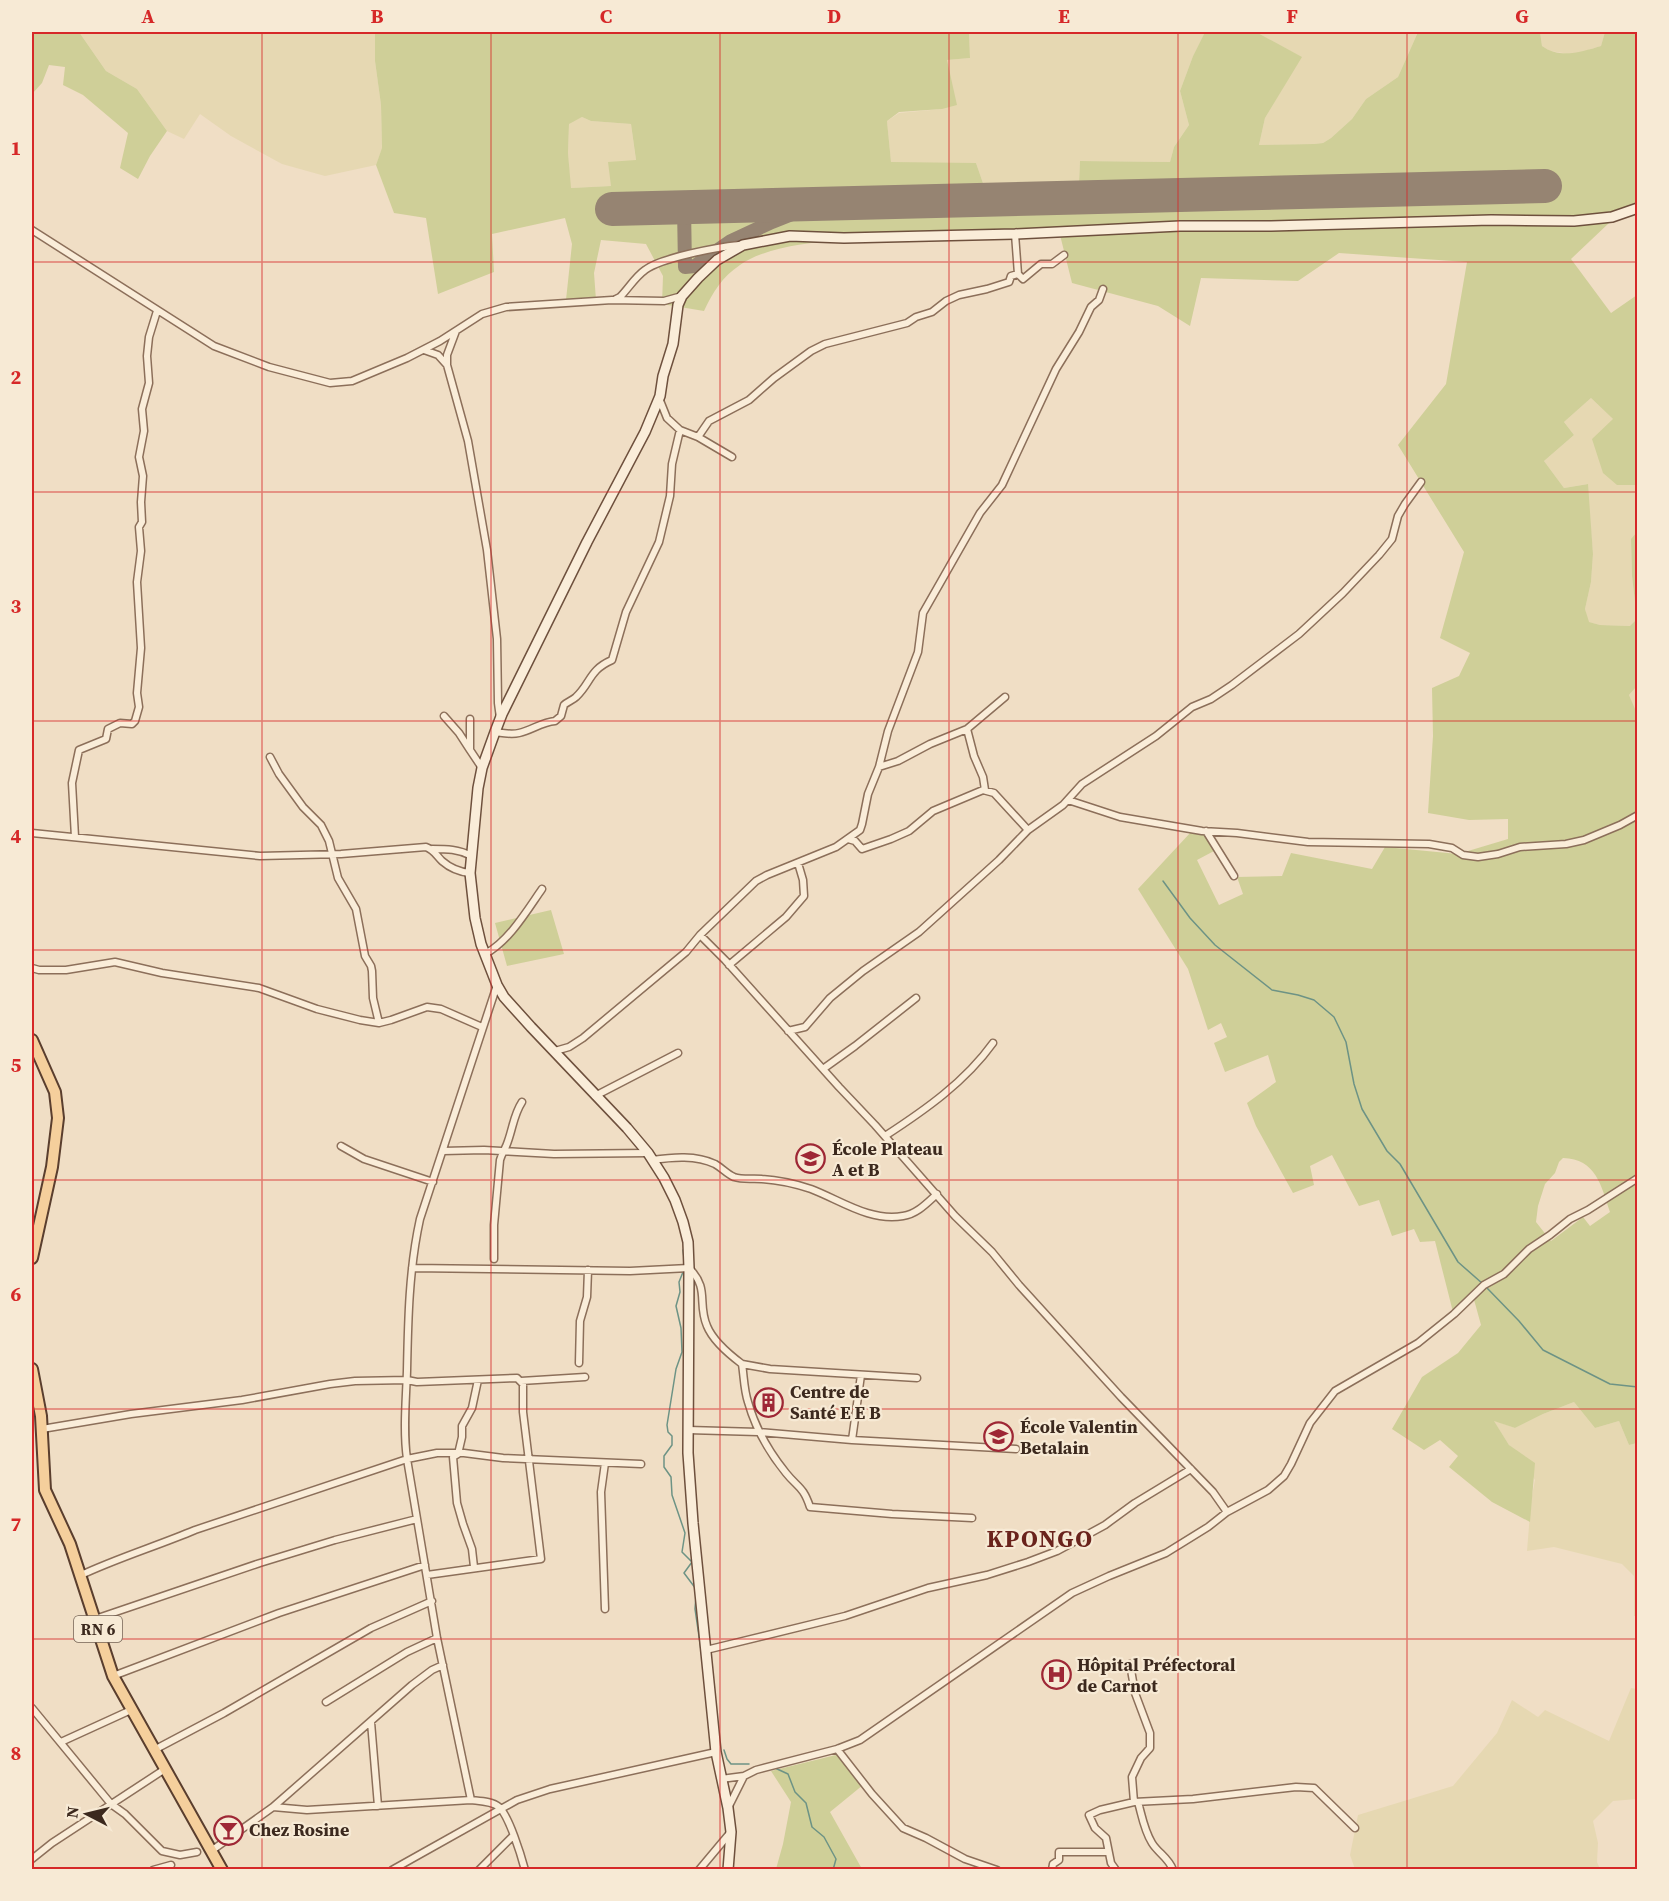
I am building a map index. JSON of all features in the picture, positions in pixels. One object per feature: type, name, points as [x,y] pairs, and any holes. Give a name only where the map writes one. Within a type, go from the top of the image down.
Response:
[{"type":"main road","points":[[728,1869],[731,1832],[716,1752],[693,1534],[688,1430],[685,1268],[688,1242],[683,1222],[672,1192],[650,1156],[627,1128],[504,997],[485,954],[475,918],[470,873],[482,768],[500,718],[587,542],[645,432],[658,399],[674,344],[678,305],[682,296],[707,268],[729,252],[743,245],[790,236],[844,238],[1015,234],[1180,226],[1281,226],[1491,220],[1574,221],[1612,217],[1638,208]]},
{"type":"main road","points":[[32,1040],[55,1092],[58,1118],[52,1167],[32,1257]]},
{"type":"main road","name":"RN 6","points":[[32,1369],[41,1416],[45,1490],[70,1544],[113,1676],[222,1869]]},
{"type":"street","points":[[32,230],[214,346],[269,367],[330,383],[352,381],[424,350],[482,314],[499,308],[612,300],[664,301],[682,296]]},
{"type":"street","points":[[1015,234],[1018,274],[1023,279],[1041,264],[1052,264],[1064,255]]},
{"type":"street","points":[[612,300],[620,297],[641,273],[656,262],[722,247],[743,245]]},
{"type":"street","points":[[698,437],[709,421],[749,400],[782,372],[818,347],[907,323],[916,317],[932,312],[946,301],[959,295],[1009,282],[1011,276],[1018,274]]},
{"type":"street","points":[[555,1051],[569,1047],[583,1038],[686,952],[700,935],[756,881],[836,847],[860,830],[868,794],[879,767],[888,731],[918,652],[923,613],[980,513],[1002,485],[1056,369],[1079,332],[1091,307],[1099,300],[1103,289]]},
{"type":"street","points":[[75,837],[72,783],[79,750],[106,739],[108,729],[115,724],[132,723],[138,712],[136,693],[141,644],[137,582],[141,551],[139,527],[142,522],[143,486],[140,457],[144,431],[142,409],[149,383],[147,356],[149,338],[157,311]]},
{"type":"street","points":[[457,330],[447,355],[447,365],[468,441],[487,550],[497,639],[500,718]]},
{"type":"street","points":[[424,350],[438,355],[447,365]]},
{"type":"street","points":[[658,399],[668,418],[680,430],[698,437],[732,457]]},
{"type":"street","points":[[495,732],[516,734],[546,722],[555,721],[561,716],[564,705],[576,697],[593,672],[603,663],[612,660],[626,612],[659,542],[670,496],[672,464],[680,430]]},
{"type":"street","points":[[788,1031],[805,1028],[830,998],[863,971],[919,932],[999,860],[1028,830],[1063,805],[1088,780],[1156,736],[1192,707],[1211,699],[1232,685],[1299,634],[1343,593],[1385,548],[1392,539],[1398,516],[1421,482]]},
{"type":"street","points":[[879,767],[898,761],[930,744],[968,729],[1005,697]]},
{"type":"street","points":[[444,716],[459,733],[482,768]]},
{"type":"street","points":[[470,719],[470,750]]},
{"type":"street","points":[[968,729],[985,790]]},
{"type":"street","points":[[270,756],[279,774],[303,807],[321,825],[333,854],[338,878],[356,909],[365,956],[371,966],[373,998],[379,1023]]},
{"type":"street","points":[[848,839],[855,841],[862,849],[891,839],[909,831],[933,811],[985,790],[994,793],[1028,830]]},
{"type":"street","points":[[1068,800],[1120,817],[1206,831],[1308,842],[1429,843],[1452,848],[1463,855],[1478,857],[1520,847],[1566,844],[1584,840],[1638,815]]},
{"type":"street","points":[[1206,831],[1234,876]]},
{"type":"street","points":[[32,833],[239,855],[333,854],[426,847],[450,848],[472,856]]},
{"type":"street","points":[[432,849],[442,861],[453,868],[462,873],[470,873]]},
{"type":"street","points":[[729,965],[786,917],[804,896],[803,880],[798,863]]},
{"type":"street","points":[[485,954],[494,949],[507,936],[542,890]]},
{"type":"street","points":[[700,935],[885,1136],[955,1216],[992,1252],[1121,1397],[1214,1492],[1227,1512]]},
{"type":"street","points":[[32,968],[66,970],[115,962],[162,974],[259,988],[317,1009],[360,1020],[379,1023],[427,1007],[441,1010],[482,1027]]},
{"type":"street","points":[[471,1800],[442,1665],[407,1459],[405,1446],[406,1380],[412,1268],[420,1219],[497,985]]},
{"type":"street","points":[[823,1069],[916,998]]},
{"type":"street","points":[[885,1136],[915,1117],[962,1078],[993,1043]]},
{"type":"street","points":[[596,1096],[678,1053]]},
{"type":"street","points":[[494,1259],[495,1209],[500,1160],[502,1151],[508,1142],[513,1118],[522,1102]]},
{"type":"street","points":[[341,1146],[364,1159],[433,1182]]},
{"type":"street","points":[[443,1151],[502,1151],[699,1159],[717,1165],[735,1177],[763,1179],[805,1187],[856,1209],[888,1217],[910,1214],[937,1194]]},
{"type":"street","points":[[721,1779],[744,1776],[860,1740],[1072,1593],[1166,1553],[1201,1532],[1227,1512],[1268,1490],[1284,1476],[1310,1422],[1335,1391],[1418,1343],[1454,1314],[1484,1285],[1509,1270],[1529,1249],[1570,1219],[1638,1178]]},
{"type":"street","points":[[412,1268],[588,1270],[685,1268],[698,1276],[706,1325],[728,1354],[742,1364],[770,1369],[916,1378]]},
{"type":"street","points":[[579,1363],[580,1321],[587,1298],[588,1270]]},
{"type":"street","points":[[742,1364],[747,1401],[758,1432],[786,1473],[806,1494],[810,1507],[972,1518]]},
{"type":"street","points":[[852,1440],[861,1375]]},
{"type":"street","points":[[42,1429],[355,1381],[406,1380],[417,1382],[489,1378],[517,1378],[521,1381],[585,1377]]},
{"type":"street","points":[[474,1567],[472,1549],[457,1503],[453,1457],[458,1454],[462,1426],[472,1408],[478,1380]]},
{"type":"street","points":[[427,1575],[541,1559],[521,1381]]},
{"type":"street","points":[[688,1430],[758,1432],[852,1440],[1016,1449]]},
{"type":"street","points":[[80,1576],[117,1558],[163,1544],[195,1530],[407,1459],[437,1453],[641,1464]]},
{"type":"street","points":[[605,1463],[601,1492],[605,1609]]},
{"type":"street","points":[[706,1650],[845,1616],[928,1588],[987,1575],[1028,1562],[1057,1551],[1105,1525],[1135,1503],[1191,1469]]},
{"type":"street","points":[[95,1619],[335,1539],[417,1519]]},
{"type":"street","points":[[113,1676],[279,1613],[424,1565]]},
{"type":"street","points":[[154,1750],[371,1629],[432,1602]]},
{"type":"street","points":[[326,1702],[407,1652],[437,1638]]},
{"type":"street","points":[[1130,1664],[1135,1693],[1151,1739],[1150,1748],[1141,1758],[1132,1777],[1136,1802],[1152,1843],[1159,1853],[1167,1858],[1173,1869]]},
{"type":"street","points":[[211,1851],[273,1807],[412,1684],[442,1665]]},
{"type":"street","points":[[32,1708],[111,1804],[125,1814],[162,1851],[180,1855],[197,1852]]},
{"type":"street","points":[[61,1742],[131,1710]]},
{"type":"street","points":[[371,1722],[378,1806]]},
{"type":"street","points":[[837,1749],[872,1794],[903,1828],[965,1859],[997,1869]]},
{"type":"street","points":[[392,1869],[517,1800],[550,1789],[716,1752]]},
{"type":"street","points":[[32,1859],[165,1769]]},
{"type":"street","points":[[728,1808],[744,1776]]},
{"type":"street","points":[[1116,1869],[1111,1863],[1106,1838],[1095,1828],[1089,1815],[1100,1810],[1136,1802],[1192,1799],[1296,1786],[1314,1788],[1355,1828]]},
{"type":"street","points":[[273,1807],[307,1810],[471,1800],[486,1802],[500,1808],[525,1869]]},
{"type":"street","points":[[699,1869],[731,1832]]},
{"type":"street","points":[[478,1869],[513,1836]]},
{"type":"street","points":[[1052,1869],[1053,1864],[1059,1860],[1059,1851],[1108,1852]]},
{"type":"street","points":[[153,1869],[170,1867],[180,1855]]},
{"type":"shaded area","points":[[79,32],[375,32],[382,149],[376,165],[325,176],[282,164],[231,136],[200,114],[184,139],[167,131],[137,89],[106,71]]},
{"type":"shaded area","points":[[969,32],[1205,32],[1180,91],[1189,125],[1174,147],[1170,162],[1080,161],[1079,183],[985,189],[976,163],[891,163],[887,121],[899,113],[942,109],[947,60],[970,58]]},
{"type":"shaded area","points":[[1256,32],[1418,32],[1398,77],[1366,99],[1352,119],[1331,138],[1323,143],[1314,144],[1259,145],[1265,118],[1301,57]]},
{"type":"shaded area","points":[[1540,32],[1605,32],[1601,46],[1570,54],[1550,51],[1542,46]]},
{"type":"shaded area","points":[[582,117],[591,121],[631,124],[636,161],[611,186],[570,188],[569,123]]},
{"type":"shaded area","points":[[1591,398],[1613,419],[1617,485],[1637,485],[1637,532],[1631,540],[1637,619],[1631,626],[1600,625],[1588,622],[1585,609],[1591,582],[1593,554],[1587,484],[1564,488],[1544,461],[1574,435],[1564,422]]},
{"type":"shaded area","points":[[1637,686],[1637,716],[1629,695]]},
{"type":"shaded area","points":[[1574,1402],[1595,1428],[1619,1421],[1629,1445],[1637,1443],[1637,1616],[1634,1616],[1634,1576],[1622,1564],[1554,1547],[1527,1551],[1535,1480],[1493,1420],[1515,1428]]},
{"type":"shaded area","points":[[1631,1688],[1637,1689],[1637,1799],[1613,1801],[1593,1821],[1598,1843],[1597,1862],[1600,1869],[1355,1869],[1350,1855],[1358,1815],[1453,1786],[1497,1733],[1512,1700],[1538,1717],[1545,1710],[1609,1741]]},
{"type":"green space","points":[[32,32],[79,32],[106,71],[137,89],[167,131],[138,179],[120,168],[128,133],[83,95],[63,85],[65,67],[49,65],[42,83],[32,94]]},
{"type":"green space","points":[[375,32],[969,32],[970,58],[947,60],[957,105],[942,109],[899,112],[887,121],[891,162],[976,163],[985,189],[1079,183],[1080,161],[1170,162],[1174,147],[1189,125],[1180,91],[1205,32],[1256,32],[1302,57],[1265,118],[1259,145],[1314,144],[1323,143],[1331,138],[1352,119],[1366,99],[1398,77],[1418,32],[1540,32],[1542,46],[1563,53],[1601,46],[1605,32],[1637,32],[1637,212],[1609,223],[1571,259],[1611,313],[1637,295],[1637,485],[1617,485],[1603,473],[1592,439],[1613,419],[1591,398],[1564,422],[1574,435],[1544,461],[1564,488],[1588,484],[1593,554],[1591,582],[1585,609],[1589,622],[1600,625],[1630,626],[1637,619],[1637,686],[1629,695],[1638,716],[1637,1443],[1629,1445],[1619,1421],[1595,1428],[1574,1402],[1515,1428],[1494,1421],[1509,1445],[1535,1463],[1530,1522],[1492,1502],[1449,1467],[1458,1456],[1440,1440],[1424,1450],[1392,1429],[1422,1377],[1458,1353],[1481,1325],[1473,1296],[1453,1312],[1435,1241],[1420,1242],[1414,1229],[1392,1236],[1379,1200],[1359,1206],[1332,1155],[1310,1166],[1314,1185],[1293,1193],[1256,1126],[1247,1103],[1276,1082],[1268,1055],[1225,1072],[1214,1043],[1227,1037],[1221,1023],[1208,1030],[1188,969],[1138,889],[1191,832],[1203,833],[1214,851],[1197,860],[1219,905],[1243,894],[1237,877],[1282,876],[1291,853],[1372,869],[1385,847],[1458,854],[1508,839],[1508,819],[1469,820],[1428,813],[1433,736],[1432,688],[1459,676],[1470,653],[1440,638],[1464,552],[1398,445],[1446,384],[1467,262],[1339,253],[1298,281],[1201,278],[1190,326],[1158,306],[1072,283],[1060,235],[828,241],[779,249],[740,265],[719,285],[704,311],[662,304],[663,276],[646,244],[601,240],[594,273],[596,300],[566,300],[572,244],[565,218],[492,234],[494,272],[438,294],[426,218],[394,213],[376,165],[382,148],[381,105],[375,61]],"holes":[[[582,117],[591,121],[631,124],[636,160],[608,162],[611,186],[571,188],[568,153],[569,124]],[[1563,1158],[1583,1163],[1590,1168],[1600,1183],[1610,1212],[1590,1226],[1583,1217],[1551,1241],[1536,1222],[1538,1206],[1545,1184],[1555,1173]]]},
{"type":"green space","points":[[1637,532],[1637,619],[1631,539]]},
{"type":"green space","points":[[551,910],[564,954],[507,966],[495,923]]},
{"type":"green space","points":[[840,1754],[863,1785],[830,1812],[862,1869],[776,1869],[791,1802],[771,1771]]},
{"type":"waterway","points":[[1163,881],[1190,918],[1215,945],[1272,990],[1314,1000],[1334,1017],[1346,1042],[1354,1084],[1362,1109],[1387,1151],[1400,1164],[1458,1262],[1483,1284]]},
{"type":"waterway","points":[[683,1250],[684,1258]]},
{"type":"waterway","points":[[683,1272],[679,1282],[680,1292],[676,1306],[681,1328],[682,1352],[676,1369],[667,1425],[668,1432],[672,1436],[672,1445],[664,1456],[664,1467],[671,1477],[672,1495],[685,1533],[682,1552],[692,1562],[684,1573],[696,1589]]},
{"type":"waterway","points":[[1487,1288],[1543,1350],[1610,1384],[1638,1387]]},
{"type":"waterway","points":[[696,1596],[695,1609],[702,1657]]},
{"type":"waterway","points":[[724,1750],[731,1764],[749,1764]]},
{"type":"waterway","points":[[775,1768],[788,1774],[795,1792],[806,1803],[812,1827],[824,1837],[836,1859],[833,1870]]},
{"type":"taxiway","points":[[684,207],[685,267],[695,266],[731,241],[817,204]]},
{"type":"runway","points":[[612,209],[1545,186]]},
{"type":"place","name":"École Plateau A et B","points":[[811,1159]]},
{"type":"place","name":"Centre de Santé E E B","points":[[769,1402]]},
{"type":"place","name":"École Valentin Betalain","points":[[999,1437]]},
{"type":"place","name":"Hôpital Préfectoral de Carnot","points":[[1056,1675]]},
{"type":"place","name":"Chez Rosine","points":[[228,1830]]},
{"type":"district","name":"KPONGO","points":[[1040,1539]]}]
